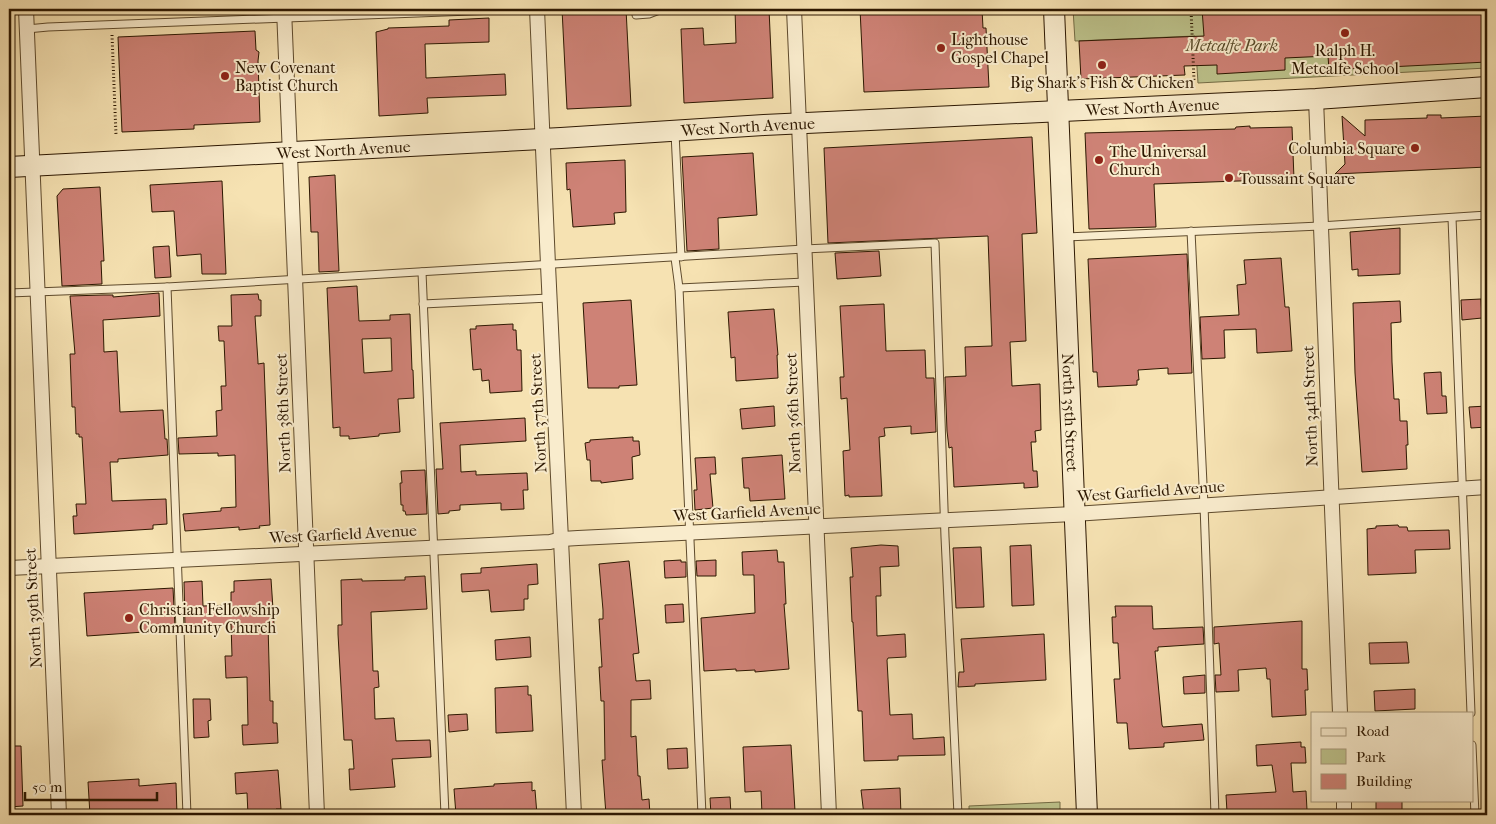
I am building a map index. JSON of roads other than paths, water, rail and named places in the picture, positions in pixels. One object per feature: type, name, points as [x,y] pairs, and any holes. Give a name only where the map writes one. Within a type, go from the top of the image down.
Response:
[{"type":"main road","name":"North 35th Street","points":[[1054,9],[1087,815]]},
{"type":"main road","name":"West North Avenue","points":[[9,167],[1316,98],[1487,87]]},
{"type":"street","name":"North 39th Street","points":[[26,9],[59,815]]},
{"type":"street","name":"North 37th Street","points":[[537,9],[574,815]]},
{"type":"street","name":"North 36th Street","points":[[794,9],[829,815]]},
{"type":"street","name":"North 38th Street","points":[[284,14],[317,815]]},
{"type":"street","name":"North 34th Street","points":[[1316,98],[1340,712]]},
{"type":"street","name":"West Garfield Avenue","points":[[9,568],[1074,514],[1487,487]]},
{"type":"street","points":[[1344,802],[1344,815]]},
{"type":"lane","points":[[27,29],[48,26],[284,14],[522,9]]},
{"type":"lane","points":[[636,15],[649,14],[662,9]]},
{"type":"lane","points":[[675,131],[678,288],[702,815]]},
{"type":"lane","points":[[1063,237],[1320,226],[1487,216]]},
{"type":"lane","points":[[1452,218],[1471,712]]},
{"type":"lane","points":[[1191,231],[1204,505],[1215,815]]},
{"type":"lane","points":[[9,293],[167,287],[804,249],[935,243],[958,815]]},
{"type":"lane","points":[[422,272],[445,815]]},
{"type":"lane","points":[[678,288],[805,282]]},
{"type":"lane","points":[[167,287],[187,815]]},
{"type":"lane","points":[[423,304],[549,298]]},
{"type":"lane","points":[[1474,792],[1475,815]]},
{"type":"place","name":"Ralph H. Metcalfe School","points":[[1345,33]]},
{"type":"place","name":"Lighthouse Gospel Chapel","points":[[941,48]]},
{"type":"place","name":"Big Shark's Fish & Chicken","points":[[1102,65]]},
{"type":"place","name":"New Covenant Baptist Church","points":[[225,76]]},
{"type":"place","name":"Columbia Square","points":[[1415,148]]},
{"type":"place","name":"The Universal Church","points":[[1099,160]]},
{"type":"place","name":"Toussaint Square","points":[[1229,178]]},
{"type":"place","name":"Christian Fellowship Community Church","points":[[129,618]]},
{"type":"park label","name":"Metcalfe Park","points":[[1232,45]]}]
